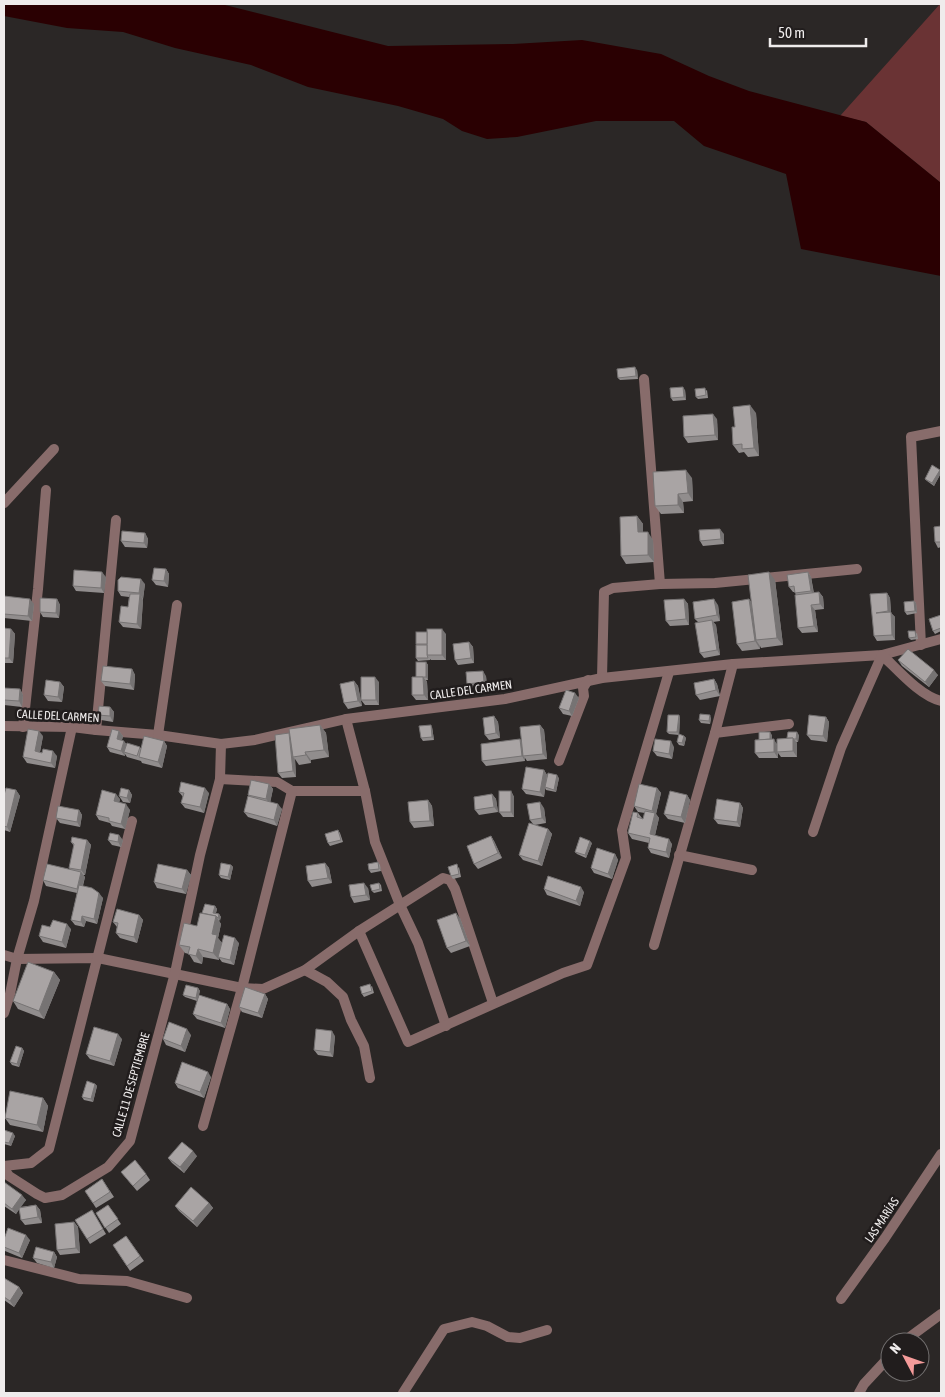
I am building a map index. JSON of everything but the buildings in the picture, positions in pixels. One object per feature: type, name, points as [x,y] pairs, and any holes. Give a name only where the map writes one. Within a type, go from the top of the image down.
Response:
[{"type":"street","points":[[644,379],[660,584]]},
{"type":"street","points":[[921,645],[911,437],[941,431]]},
{"type":"street","points":[[4,504],[54,449]]},
{"type":"street","points":[[23,727],[38,589],[46,490]]},
{"type":"street","points":[[96,730],[116,520]]},
{"type":"street","points":[[602,678],[604,592],[613,588],[660,584],[715,583],[857,569]]},
{"type":"street","points":[[158,735],[177,605]]},
{"type":"street","name":"CALLE DEL CARMEN","points":[[4,726],[72,727],[158,735],[221,744],[255,740],[346,719],[505,699],[588,680],[732,664],[882,655],[941,639]]},
{"type":"street","points":[[814,832],[841,748],[882,655],[928,696],[941,701]]},
{"type":"street","points":[[654,945],[715,733],[732,664]]},
{"type":"street","points":[[359,930],[408,1042],[563,973],[588,966],[626,858],[622,830],[669,672]]},
{"type":"street","points":[[559,761],[584,696],[583,688],[588,680]]},
{"type":"street","points":[[346,719],[365,791],[374,842],[418,943],[446,1026]]},
{"type":"street","points":[[715,733],[788,724]]},
{"type":"street","points":[[4,1013],[16,959],[34,901],[72,727]]},
{"type":"street","name":"CALLE 11 DE SEPTIEMBRE","points":[[4,1168],[9,1176],[45,1198],[62,1195],[108,1167],[130,1141],[175,973],[200,855],[220,779],[221,744]]},
{"type":"street","points":[[220,779],[277,782],[292,791],[365,791]]},
{"type":"street","points":[[203,1126],[242,988],[292,791]]},
{"type":"street","points":[[4,1168],[31,1163],[49,1149],[132,821]]},
{"type":"street","points":[[680,855],[752,870]]},
{"type":"street","points":[[4,955],[16,959],[98,958],[242,988],[263,989],[306,970],[359,930],[443,878],[450,880],[455,889],[493,1003]]},
{"type":"street","points":[[306,970],[326,982],[343,997],[351,1020],[364,1046],[370,1078]]},
{"type":"street","name":"LAS MARÍAS","points":[[841,1299],[885,1238],[941,1154]]},
{"type":"street","points":[[4,1260],[79,1279],[127,1281],[187,1298]]},
{"type":"street","points":[[917,1332],[941,1314]]},
{"type":"street","points":[[403,1393],[444,1329],[472,1322],[487,1326],[508,1337],[520,1338],[547,1330]]},
{"type":"street","points":[[859,1393],[864,1384],[880,1367]]},
{"type":"shaded area","points":[[4,4],[221,4],[388,46],[513,44],[582,40],[661,54],[709,76],[749,91],[866,122],[941,183],[941,276],[801,249],[786,174],[704,146],[674,121],[596,121],[517,137],[487,139],[462,131],[443,119],[398,106],[308,87],[251,65],[175,48],[123,32],[67,28],[4,16]]},
{"type":"shaded area","points":[[940,4],[941,183],[866,122],[840,116]]}]
